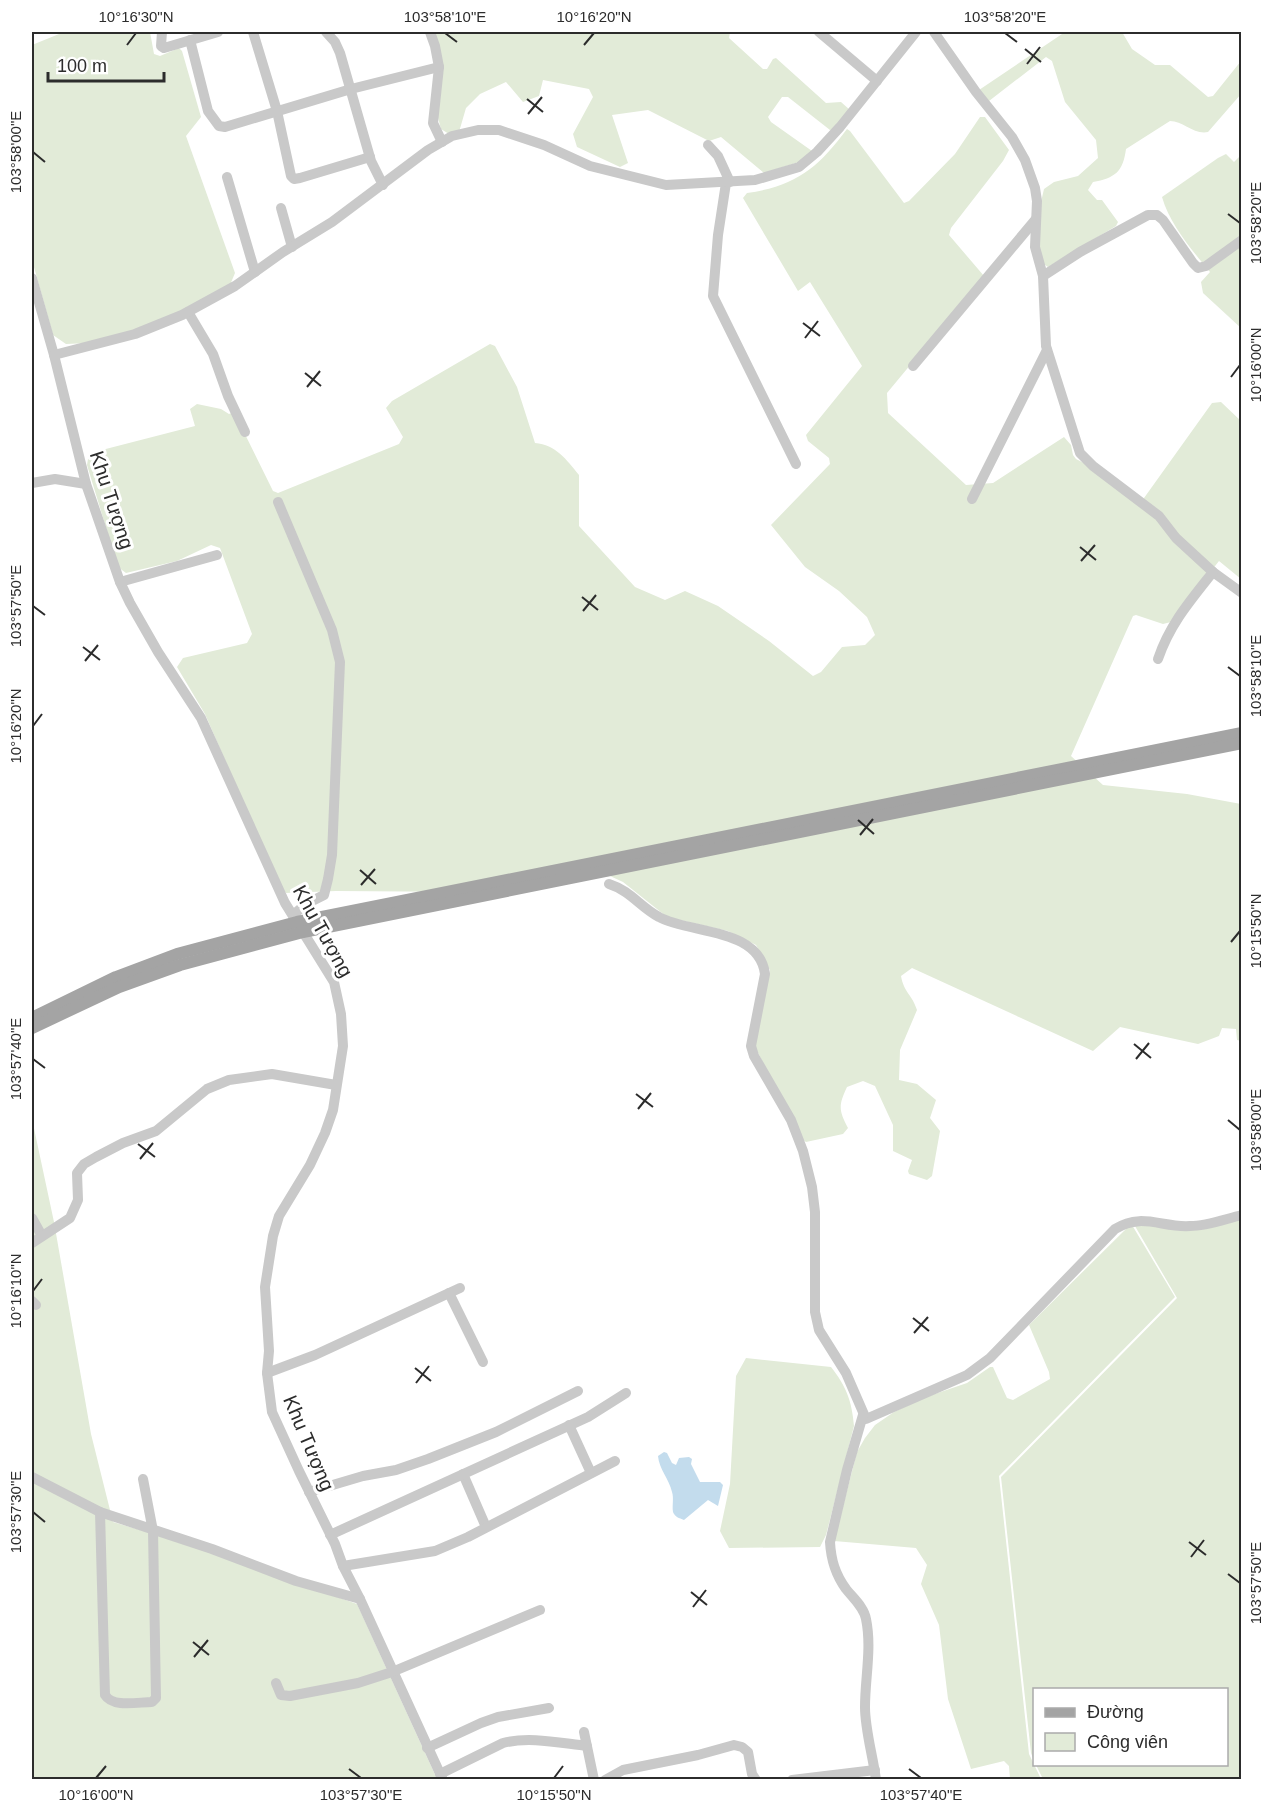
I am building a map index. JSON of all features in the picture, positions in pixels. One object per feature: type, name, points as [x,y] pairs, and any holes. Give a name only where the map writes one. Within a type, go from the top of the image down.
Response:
[{"type":"main road","points":[[32,1018],[116,978],[177,954],[298,923],[1242,733]]},
{"type":"main road","points":[[32,1028],[119,987],[298,923],[1242,743]]},
{"type":"street","points":[[162,32],[161,46],[164,48],[218,32]]},
{"type":"street","points":[[253,32],[277,111],[291,176],[294,179],[370,157]]},
{"type":"street","points":[[326,32],[335,42],[340,53],[370,157],[383,185]]},
{"type":"street","points":[[430,32],[439,67],[433,123],[442,142]]},
{"type":"street","points":[[819,32],[877,81]]},
{"type":"street","points":[[54,355],[135,334],[188,312],[235,286],[332,222],[452,136],[478,130],[499,130],[544,145],[590,166],[666,186],[755,180],[800,167],[840,127],[916,32]]},
{"type":"street","points":[[934,32],[1020,150],[1037,195],[1035,247],[1043,276],[1047,350],[1080,453],[1159,516],[1176,538],[1213,572],[1242,593]]},
{"type":"street","points":[[190,40],[208,111],[219,126],[225,127],[351,89],[439,67]]},
{"type":"street","points":[[708,145],[718,156],[728,183],[718,235],[713,296],[796,464]]},
{"type":"street","points":[[227,177],[255,272]]},
{"type":"street","points":[[281,208],[292,247]]},
{"type":"street","points":[[1043,276],[1080,252],[1148,214],[1157,215],[1163,220],[1198,268],[1206,266],[1242,240]]},
{"type":"street","points":[[913,366],[1037,218]]},
{"type":"street","name":"Khu Tượng","points":[[32,278],[35,304],[54,355],[86,484],[120,582],[158,652],[201,718],[285,903],[334,982],[341,1014],[343,1046],[333,1110],[310,1165],[279,1216],[265,1287],[269,1351],[267,1374],[272,1412],[441,1777]]},
{"type":"street","points":[[188,312],[213,354],[228,396],[245,432]]},
{"type":"street","points":[[972,499],[1047,350]]},
{"type":"street","points":[[32,483],[55,479],[86,484]]},
{"type":"street","points":[[278,502],[332,630],[340,662],[335,803],[328,879],[324,895],[306,904],[298,923]]},
{"type":"street","points":[[120,582],[217,555]]},
{"type":"street","points":[[1158,660],[1165,638],[1176,620],[1213,572]]},
{"type":"street","points":[[609,884],[631,895],[659,917],[709,930],[740,942],[758,955],[764,964],[765,974],[752,1046],[754,1056],[791,1120],[803,1151],[812,1187],[815,1212],[815,1312],[819,1330],[846,1372],[866,1419],[975,1370],[990,1358],[1121,1225],[1132,1221],[1147,1220],[1190,1227],[1242,1215]]},
{"type":"street","points":[[32,1243],[70,1218],[78,1200],[77,1173],[84,1164],[123,1143],[156,1131],[207,1089],[229,1080],[272,1074],[336,1085]]},
{"type":"street","points":[[32,1218],[42,1236]]},
{"type":"street","points":[[267,1374],[315,1355],[460,1288]]},
{"type":"street","points":[[449,1293],[483,1362]]},
{"type":"street","points":[[309,1492],[420,1462],[496,1432],[578,1391]]},
{"type":"street","points":[[330,1534],[588,1417],[626,1393]]},
{"type":"street","points":[[792,1779],[876,1774],[865,1708],[868,1650],[866,1620],[864,1611],[839,1579],[832,1564],[830,1542],[863,1415]]},
{"type":"street","points":[[569,1425],[591,1473]]},
{"type":"street","points":[[343,1566],[435,1551],[615,1461]]},
{"type":"street","points":[[463,1474],[486,1527]]},
{"type":"street","points":[[32,1477],[100,1512],[212,1549],[296,1581],[360,1599]]},
{"type":"street","points":[[100,1512],[105,1695],[108,1700],[115,1702],[152,1702],[156,1698],[153,1531],[143,1479]]},
{"type":"street","points":[[276,1683],[281,1695],[291,1696],[358,1683],[392,1672],[540,1610]]},
{"type":"street","points":[[427,1748],[498,1717],[549,1708]]},
{"type":"street","points":[[584,1732],[594,1779]]},
{"type":"street","points":[[441,1777],[502,1743],[512,1740],[587,1746]]},
{"type":"street","points":[[605,1779],[638,1766],[698,1755],[734,1745],[748,1752],[752,1774],[756,1779]]},
{"type":"green space","points":[[64,32],[150,32],[154,54],[160,56],[179,48],[182,51],[201,117],[186,136],[235,273],[230,285],[188,309],[136,330],[89,343],[66,344],[53,335],[32,260],[32,45]]},
{"type":"green space","points":[[434,32],[488,34],[493,32],[730,32],[729,38],[763,69],[767,69],[776,58],[826,103],[841,102],[850,110],[835,129],[830,130],[788,97],[782,97],[768,117],[771,122],[812,151],[802,161],[764,173],[721,137],[709,141],[648,110],[612,115],[628,163],[620,167],[577,147],[573,134],[593,97],[589,89],[543,80],[539,96],[523,102],[506,82],[480,94],[466,108],[459,132],[449,134],[441,129],[437,114]]},
{"type":"green space","points":[[1065,32],[1122,32],[1132,49],[1155,65],[1170,65],[1208,97],[1213,96],[1241,61],[1241,94],[1208,132],[1198,132],[1170,121],[1126,149],[1123,163],[1117,173],[1093,182],[1088,190],[1097,200],[1102,200],[1118,222],[1116,226],[1048,267],[1041,262],[1039,244],[1039,216],[1044,189],[1054,182],[1078,176],[1098,158],[1096,140],[1065,102],[1052,61],[1046,57],[989,101],[979,90]]},
{"type":"green space","points":[[980,117],[985,117],[1009,150],[951,228],[949,235],[984,276],[887,393],[888,413],[966,485],[993,483],[1064,437],[1071,445],[1076,459],[1088,465],[1139,505],[1212,403],[1221,402],[1241,421],[1241,579],[1219,561],[1171,622],[1163,624],[1133,616],[1071,756],[1103,785],[1187,794],[1241,804],[1241,1041],[1237,1040],[1236,1029],[1222,1028],[1219,1036],[1198,1044],[1120,1027],[1093,1051],[912,968],[901,976],[917,1010],[900,1050],[899,1080],[917,1084],[936,1100],[930,1118],[940,1131],[932,1176],[927,1180],[909,1174],[912,1160],[893,1151],[893,1125],[875,1086],[863,1081],[847,1087],[844,1094],[841,1108],[848,1128],[843,1134],[806,1142],[802,1139],[754,1045],[770,970],[756,945],[728,931],[667,917],[623,882],[610,876],[476,892],[286,893],[279,884],[205,714],[177,667],[183,658],[247,643],[252,634],[220,548],[211,545],[177,561],[126,573],[118,567],[87,465],[88,459],[98,451],[195,426],[190,409],[197,404],[221,409],[229,414],[234,412],[273,491],[278,493],[399,444],[403,437],[386,408],[392,401],[490,344],[495,346],[517,387],[535,443],[555,450],[579,475],[579,526],[635,587],[665,600],[685,591],[718,606],[769,641],[813,676],[821,672],[842,647],[865,645],[875,635],[867,617],[839,591],[805,567],[771,525],[830,464],[829,458],[808,441],[806,435],[862,366],[810,282],[798,291],[743,198],[747,193],[779,186],[804,173],[816,165],[847,129],[904,203],[909,201],[955,154]]},
{"type":"green space","points":[[1226,154],[1234,162],[1241,155],[1241,328],[1203,293],[1201,282],[1210,272],[1176,227],[1162,197]]},
{"type":"green space","points":[[32,1119],[54,1222],[91,1434],[113,1522],[184,1543],[357,1604],[437,1779],[32,1779]]},
{"type":"green space","points":[[1241,1215],[1241,1779],[1043,1779],[1036,1766],[1228,1766],[1228,1688],[1033,1688],[1033,1758],[1001,1477],[1177,1298],[1132,1221],[1203,1225]]},
{"type":"green space","points":[[1132,1225],[1175,1297],[999,1476],[1029,1754],[1041,1779],[1010,1779],[1009,1766],[1004,1761],[971,1769],[948,1699],[939,1625],[921,1584],[927,1565],[916,1548],[834,1541],[857,1452],[875,1425],[894,1412],[923,1398],[967,1383],[990,1367],[993,1367],[1007,1398],[1013,1400],[1050,1379],[1029,1325]]},
{"type":"green space","points":[[746,1358],[831,1367],[847,1394],[854,1426],[826,1535],[820,1547],[729,1548],[720,1531],[730,1484],[736,1376]]},
{"type":"water","points":[[664,1452],[676,1465],[679,1458],[692,1459],[691,1464],[700,1482],[720,1482],[723,1485],[718,1506],[708,1500],[684,1520],[675,1515],[672,1492],[658,1456]]}]
